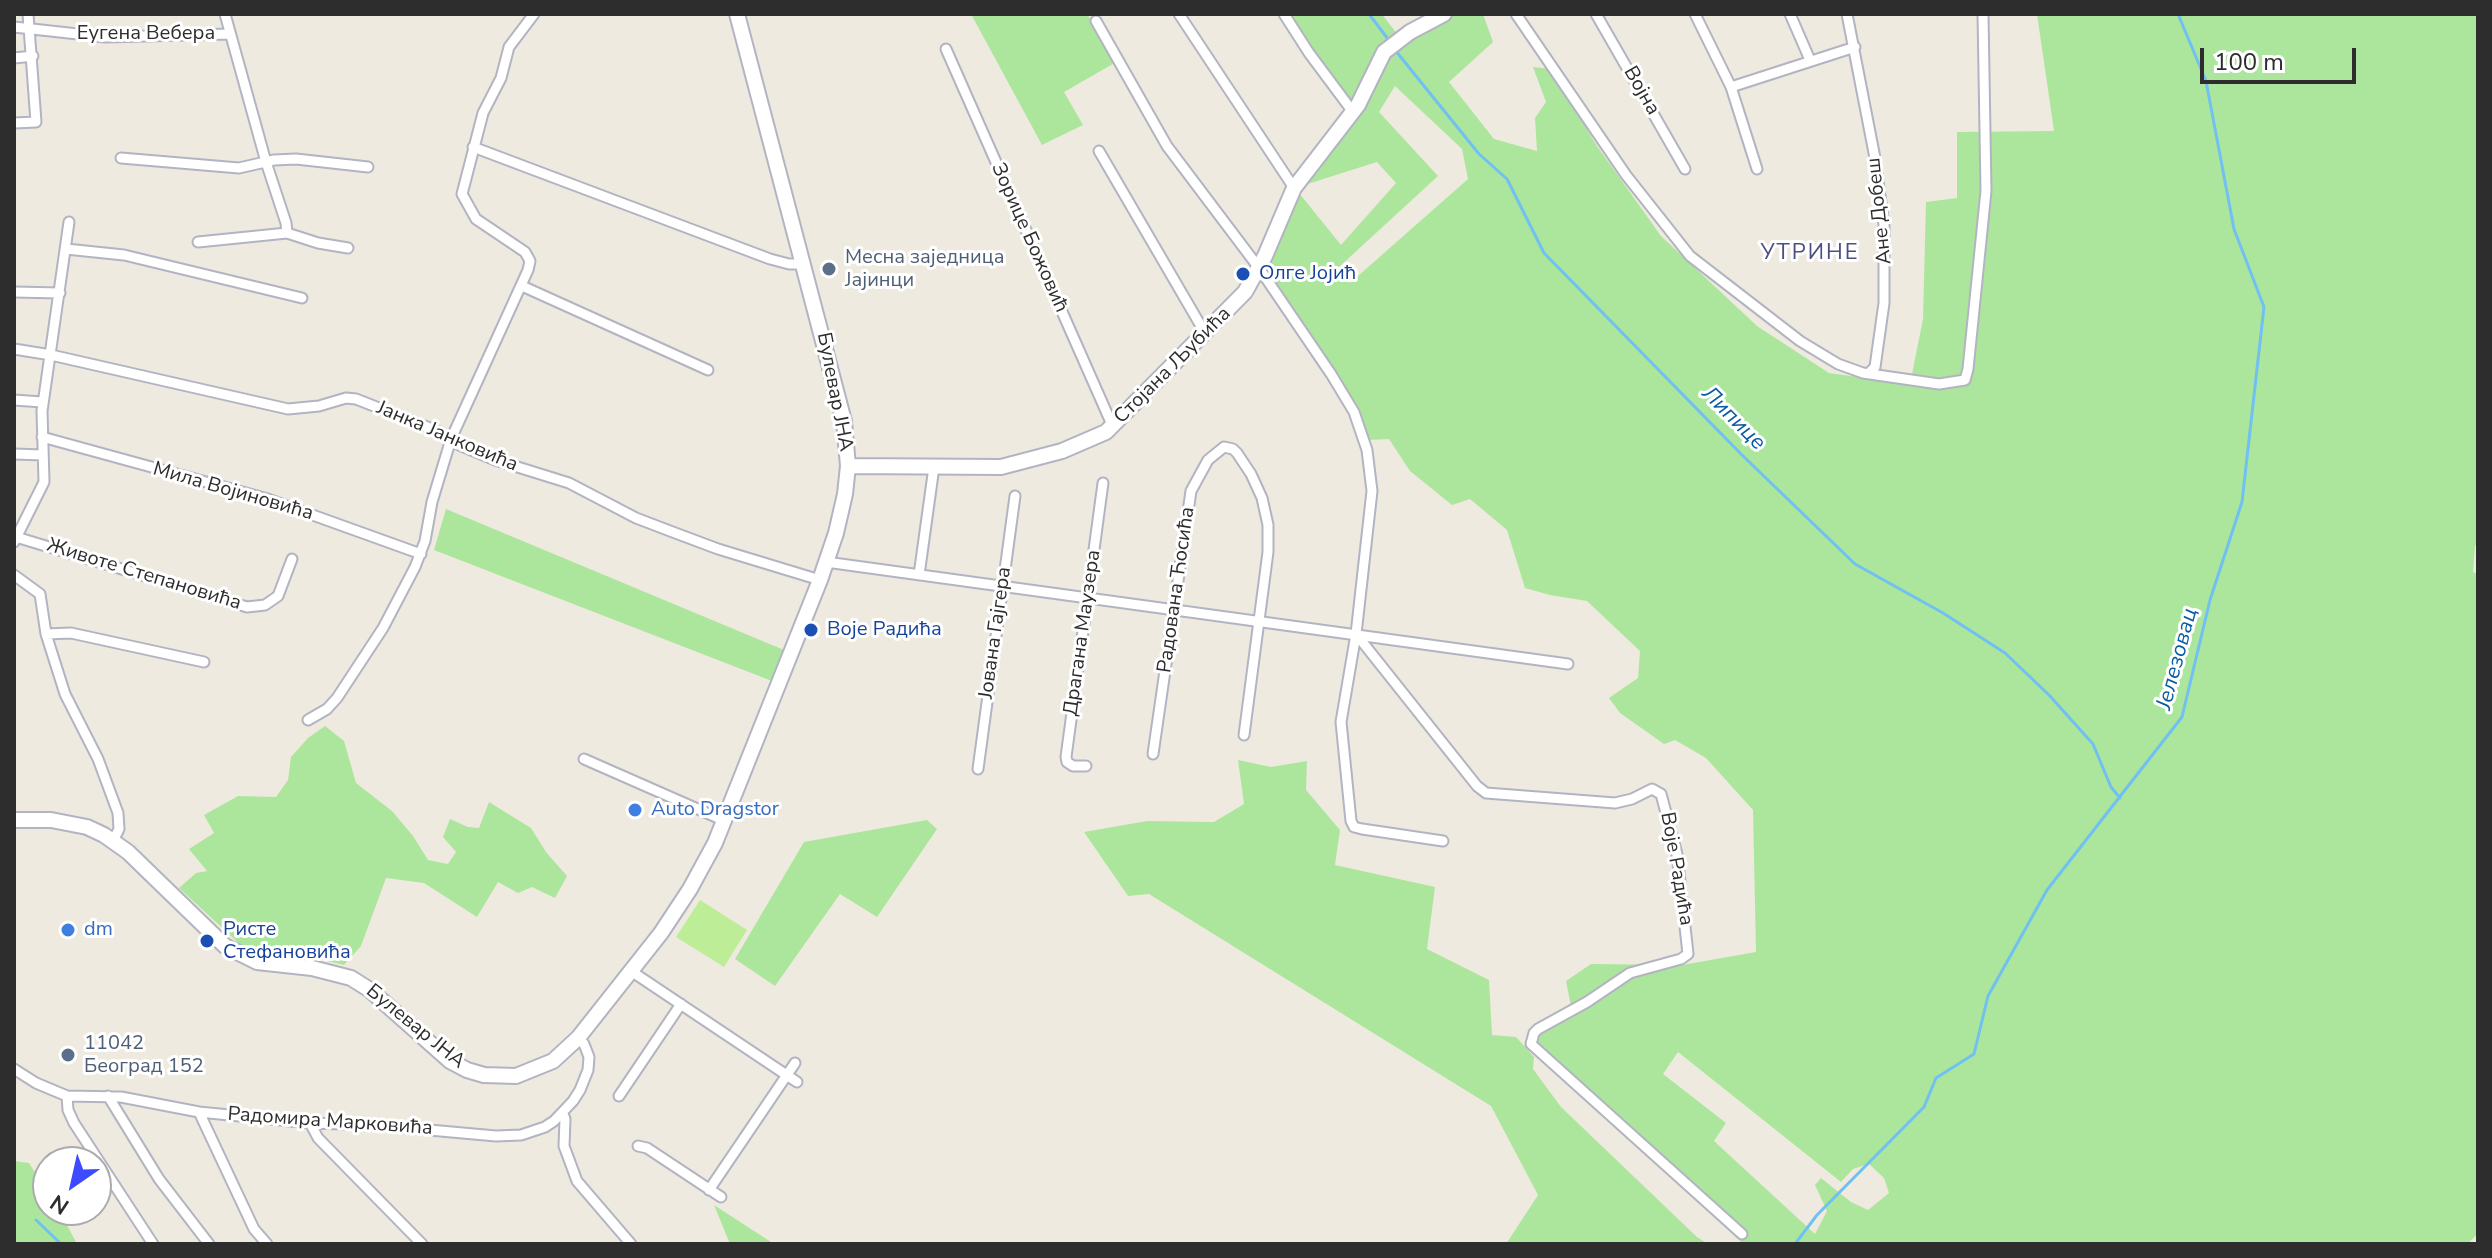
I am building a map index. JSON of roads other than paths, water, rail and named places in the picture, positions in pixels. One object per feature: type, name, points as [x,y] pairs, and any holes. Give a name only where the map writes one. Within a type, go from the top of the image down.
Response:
[{"type":"main road","name":"Булевар ЈНА","points":[[14,820],[64,822],[96,831],[113,841],[225,946],[257,962],[321,970],[351,978],[376,995],[450,1061],[467,1070],[484,1075],[516,1076],[553,1061],[578,1038],[690,889],[725,821],[820,580],[839,520],[848,466],[844,421],[737,14]]},
{"type":"main road","name":"Стојана Љубића","points":[[848,466],[986,468],[1021,463],[1081,444],[1113,427],[1245,292],[1259,268],[1294,188],[1353,112],[1392,45],[1444,14]]},
{"type":"street","points":[[14,123],[36,122],[28,14]]},
{"type":"street","points":[[225,14],[287,233]]},
{"type":"street","points":[[308,720],[327,709],[344,688],[383,628],[421,554],[432,502],[451,439],[528,270],[529,257],[476,219],[462,194],[483,113],[501,78],[509,47],[534,14]]},
{"type":"street","points":[[1179,14],[1294,188]]},
{"type":"street","points":[[1284,14],[1353,112]]},
{"type":"street","points":[[1516,14],[1626,175],[1690,256],[1809,347],[1838,364],[1857,372],[1919,383],[1958,383],[1965,380],[1986,191],[1983,14]]},
{"type":"street","name":"Војна","points":[[1596,14],[1685,169]]},
{"type":"street","points":[[1695,14],[1731,87],[1757,169]]},
{"type":"street","points":[[1790,14],[1810,60]]},
{"type":"street","name":"Ане Добеш","points":[[1847,14],[1875,158],[1885,244],[1886,287],[1882,323],[1875,367],[1869,373]]},
{"type":"street","points":[[1096,21],[1167,146],[1259,268],[1354,412],[1367,450],[1371,502],[1356,634],[1341,722],[1351,821],[1354,827],[1362,829],[1443,841]]},
{"type":"street","name":"Еугена Вебера","points":[[14,27],[105,37],[230,34]]},
{"type":"street","points":[[1731,87],[1855,47]]},
{"type":"street","name":"Зорице Божовић","points":[[946,49],[1113,427]]},
{"type":"street","points":[[14,58],[33,56]]},
{"type":"street","points":[[473,147],[770,259],[804,264]]},
{"type":"street","points":[[1099,151],[1205,333]]},
{"type":"street","points":[[121,158],[239,168],[296,159],[368,167]]},
{"type":"street","points":[[15,536],[43,487],[42,402],[69,222]]},
{"type":"street","points":[[198,242],[287,233],[348,248]]},
{"type":"street","points":[[66,249],[124,255],[302,298]]},
{"type":"street","points":[[522,286],[708,370]]},
{"type":"street","points":[[14,292],[60,293]]},
{"type":"street","name":"Јанка Јанковића","points":[[14,349],[288,409],[319,406],[346,398],[356,399],[440,432],[495,460],[569,483],[636,518],[704,544],[820,580]]},
{"type":"street","points":[[14,400],[42,402]]},
{"type":"street","name":"Мила Војиновића","points":[[42,437],[268,499],[421,554]]},
{"type":"street","name":"Радована Ћосића","points":[[1153,754],[1190,499],[1194,483],[1208,460],[1224,447],[1233,449],[1251,474],[1267,513],[1268,552],[1260,620]]},
{"type":"street","points":[[14,454],[43,455]]},
{"type":"street","points":[[919,575],[934,467]]},
{"type":"street","name":"Драгана Маузера","points":[[1086,766],[1073,766],[1066,757],[1103,483]]},
{"type":"street","name":"Јована Гајгера","points":[[978,769],[1015,496]]},
{"type":"street","name":"Животе Степановића","points":[[15,536],[247,607],[265,605],[278,596],[292,559]]},
{"type":"street","points":[[826,562],[1568,664]]},
{"type":"street","points":[[14,575],[40,594],[46,634],[65,694],[98,759],[118,813],[119,829],[113,841]]},
{"type":"street","points":[[1244,735],[1260,620]]},
{"type":"street","points":[[46,634],[71,633],[204,662]]},
{"type":"street","name":"Воје Радића","points":[[1356,634],[1477,786],[1486,793],[1615,803],[1652,789],[1661,794],[1677,854],[1688,954],[1681,959],[1630,973],[1587,1002],[1538,1029],[1531,1044],[1742,1234]]},
{"type":"street","points":[[584,759],[725,821]]},
{"type":"street","points":[[631,971],[797,1082]]},
{"type":"street","points":[[619,1096],[681,1004]]},
{"type":"street","name":"Радомира Марковића","points":[[14,1069],[36,1083],[67,1096],[108,1096],[199,1112],[310,1123],[360,1124],[496,1136],[532,1133],[563,1114],[580,1090],[588,1070],[587,1051],[578,1038]]},
{"type":"street","points":[[709,1190],[795,1063]]},
{"type":"street","points":[[67,1096],[68,1110],[74,1123],[153,1244]]},
{"type":"street","points":[[108,1096],[159,1179],[209,1244]]},
{"type":"street","points":[[199,1112],[250,1222],[267,1244]]},
{"type":"street","points":[[563,1114],[564,1146],[577,1181],[631,1244]]},
{"type":"street","points":[[310,1123],[318,1138],[422,1244]]},
{"type":"street","points":[[638,1146],[647,1148],[721,1197]]},
{"type":"waterway","name":"Липице","points":[[1369,14],[1391,43]]},
{"type":"waterway","name":"Јелезовац","points":[[1795,1244],[1817,1215],[1924,1107],[1936,1078],[1974,1054],[1988,996],[2047,890],[2182,717],[2210,600],[2242,502],[2264,307],[2234,229],[2206,81],[2178,14]]},
{"type":"waterway","name":"Липице","points":[[1395,50],[1479,154],[1507,179],[1544,253],[1742,455],[1855,564],[1943,613],[2005,653],[2049,695],[2093,744],[2111,787],[2120,798]]},
{"type":"waterway","points":[[42,1226],[61,1244]]},
{"type":"place","name":"Месна заједница Јајинци","points":[[829,269]]},
{"type":"place","name":"Олге Јојић","points":[[1243,274]]},
{"type":"place","name":"Воје Радића","points":[[811,630]]},
{"type":"place","name":"Auto Dragstor","points":[[635,810]]},
{"type":"place","name":"dm","points":[[68,930]]},
{"type":"place","name":"Ристе Стефановића","points":[[207,941]]},
{"type":"place","name":"11042 Београд 152","points":[[68,1055]]},
{"type":"district","name":"УТРИНЕ","points":[[1810,254]]}]
